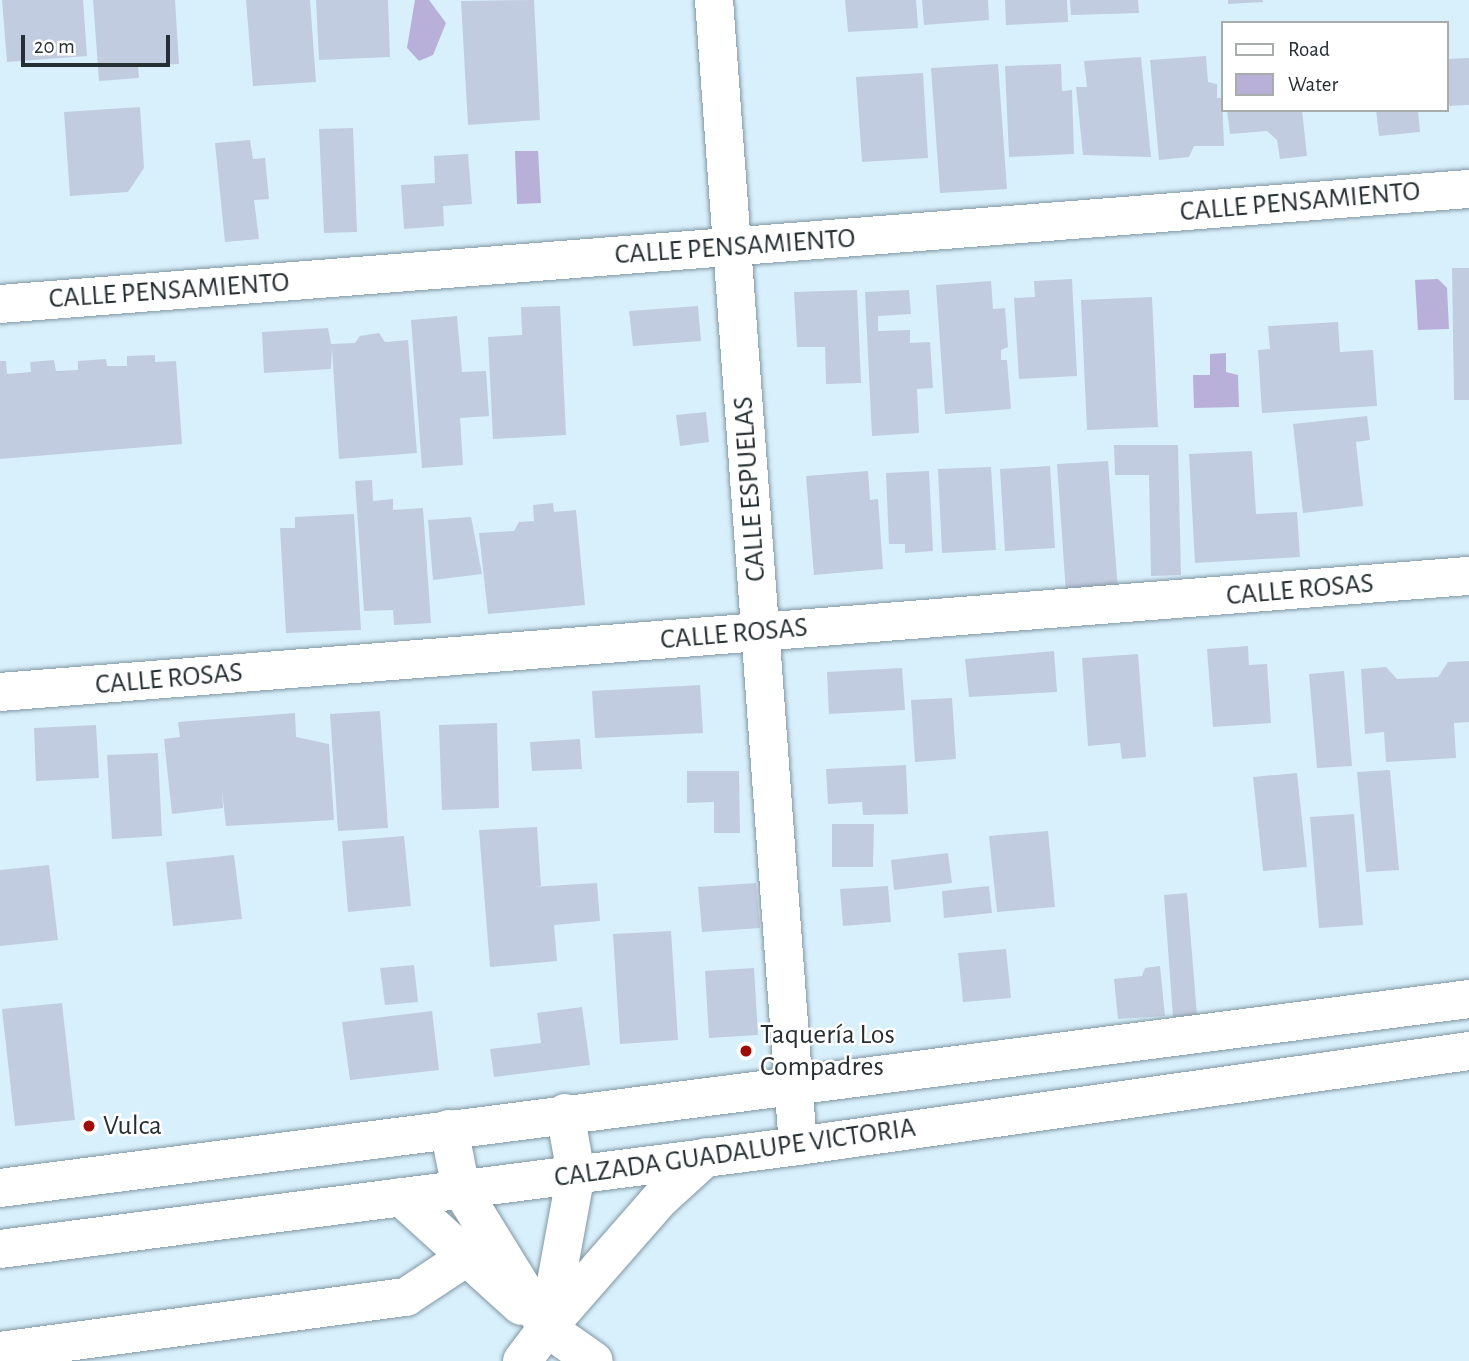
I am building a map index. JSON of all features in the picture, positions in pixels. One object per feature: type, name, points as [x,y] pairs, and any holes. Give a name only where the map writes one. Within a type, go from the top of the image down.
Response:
[{"type":"street","name":"CALLE ESPUELAS","points":[[714,0],[797,1146]]},
{"type":"street","name":"CALLE PENSAMIENTO","points":[[0,304],[1469,189]]},
{"type":"street","name":"CALLE ROSAS","points":[[0,692],[1469,576]]},
{"type":"street","points":[[0,1188],[793,1082],[1469,999]]},
{"type":"street","name":"CALZADA GUADALUPE VICTORIA","points":[[0,1249],[797,1146],[1469,1051]]},
{"type":"street","points":[[547,1328],[576,1174],[565,1113]]},
{"type":"street","points":[[449,1129],[461,1189],[547,1328]]},
{"type":"street","points":[[522,1361],[547,1328],[660,1199],[706,1157]]},
{"type":"street","points":[[401,1197],[465,1258],[547,1328],[594,1361]]},
{"type":"street","points":[[0,1351],[406,1297],[465,1258]]},
{"type":"water","points":[[415,0],[429,0],[446,23],[433,55],[419,61],[407,48]]},
{"type":"water","points":[[515,151],[538,151],[541,203],[517,204]]},
{"type":"water","points":[[1438,279],[1447,288],[1449,329],[1418,330],[1415,280]]},
{"type":"water","points":[[1226,353],[1226,372],[1238,375],[1239,407],[1194,408],[1193,375],[1210,375],[1210,354]]},
{"type":"building","points":[[2,0],[83,0],[87,56],[7,62]]},
{"type":"building","points":[[93,0],[175,0],[179,64],[138,66],[139,78],[99,81]]},
{"type":"building","points":[[246,0],[310,0],[316,82],[253,86]]},
{"type":"building","points":[[316,0],[388,0],[390,57],[319,60]]},
{"type":"building","points":[[534,0],[540,120],[468,125],[461,1]]},
{"type":"building","points":[[845,0],[916,0],[918,28],[848,32]]},
{"type":"building","points":[[922,0],[988,0],[989,20],[924,25]]},
{"type":"building","points":[[1005,0],[1067,0],[1068,22],[1006,25]]},
{"type":"building","points":[[1070,0],[1138,0],[1139,13],[1071,15]]},
{"type":"building","points":[[1228,0],[1263,0],[1263,2],[1228,4]]},
{"type":"building","points":[[1206,56],[1208,82],[1217,84],[1217,98],[1220,98],[1224,146],[1194,146],[1189,157],[1159,160],[1150,60]]},
{"type":"building","points":[[1141,57],[1151,157],[1083,155],[1076,87],[1087,87],[1084,61]]},
{"type":"building","points":[[1469,58],[1469,105],[1448,106],[1448,59]]},
{"type":"building","points":[[998,64],[1007,189],[940,193],[931,68]]},
{"type":"building","points":[[1061,64],[1062,91],[1072,90],[1074,154],[1009,157],[1005,66]]},
{"type":"building","points":[[923,73],[928,158],[862,162],[856,77]]},
{"type":"building","points":[[140,107],[144,168],[128,192],[70,196],[64,112]]},
{"type":"building","points":[[1227,112],[1302,112],[1307,156],[1280,159],[1277,140],[1267,131],[1230,134]]},
{"type":"building","points":[[1376,112],[1418,112],[1420,132],[1379,136]]},
{"type":"building","points":[[353,128],[357,232],[324,233],[319,129]]},
{"type":"building","points":[[250,140],[253,159],[265,158],[269,199],[254,200],[259,239],[225,242],[215,143]]},
{"type":"building","points":[[468,154],[472,204],[443,206],[444,226],[404,229],[401,185],[435,183],[434,156]]},
{"type":"building","points":[[1452,268],[1469,268],[1469,400],[1454,400]]},
{"type":"building","points":[[1072,279],[1077,376],[1019,379],[1014,298],[1035,297],[1034,281]]},
{"type":"building","points":[[991,281],[993,309],[1005,308],[1008,347],[1001,350],[1001,360],[1007,360],[1011,409],[945,414],[936,285]]},
{"type":"building","points":[[857,290],[861,383],[826,384],[825,347],[797,347],[794,292]]},
{"type":"building","points":[[909,290],[911,314],[878,316],[878,331],[910,330],[910,343],[930,342],[933,388],[917,389],[919,433],[872,436],[865,292]]},
{"type":"building","points":[[1152,297],[1158,427],[1087,430],[1081,300]]},
{"type":"building","points":[[560,306],[566,435],[493,439],[488,337],[522,335],[521,307]]},
{"type":"building","points":[[698,306],[701,341],[633,346],[629,311]]},
{"type":"building","points":[[457,316],[462,372],[486,371],[489,416],[460,418],[463,465],[422,468],[411,320]]},
{"type":"building","points":[[1338,322],[1340,352],[1373,350],[1377,406],[1262,413],[1258,350],[1270,349],[1268,326]]},
{"type":"building","points":[[328,328],[331,344],[355,343],[360,336],[379,333],[385,342],[408,340],[417,453],[339,459],[332,348],[331,369],[264,373],[262,332]]},
{"type":"building","points":[[155,355],[155,362],[176,361],[182,444],[0,459],[0,361],[6,361],[7,374],[31,372],[30,362],[54,360],[56,371],[78,370],[78,361],[106,359],[107,366],[127,366],[127,356]]},
{"type":"building","points":[[706,412],[709,442],[680,446],[676,415]]},
{"type":"building","points":[[1367,416],[1370,440],[1356,442],[1363,506],[1303,513],[1293,424]]},
{"type":"building","points":[[1114,445],[1178,445],[1181,575],[1151,576],[1149,475],[1115,475]]},
{"type":"building","points":[[1252,451],[1256,514],[1297,512],[1300,557],[1195,563],[1189,454]]},
{"type":"building","points":[[1108,461],[1118,590],[1066,593],[1057,464]]},
{"type":"building","points":[[1050,466],[1055,548],[1005,551],[1000,469]]},
{"type":"building","points":[[991,467],[996,550],[942,553],[938,469]]},
{"type":"building","points":[[868,471],[870,500],[878,499],[883,569],[814,575],[806,476]]},
{"type":"building","points":[[929,471],[933,551],[905,553],[905,544],[889,544],[886,473]]},
{"type":"building","points":[[372,480],[373,501],[393,499],[393,510],[423,508],[431,623],[394,625],[393,610],[364,611],[355,481]]},
{"type":"building","points":[[553,503],[554,512],[576,510],[585,605],[488,614],[479,533],[514,531],[519,522],[534,521],[533,505]]},
{"type":"building","points":[[354,514],[361,630],[286,633],[280,528],[295,528],[295,517]]},
{"type":"building","points":[[471,517],[482,574],[433,580],[428,520]]},
{"type":"building","points":[[1248,646],[1249,665],[1267,664],[1271,723],[1213,727],[1207,649]]},
{"type":"building","points":[[1054,651],[1057,692],[969,697],[965,659]]},
{"type":"building","points":[[1138,654],[1146,757],[1122,759],[1120,743],[1088,746],[1082,658]]},
{"type":"building","points":[[1469,661],[1469,722],[1454,723],[1456,758],[1386,762],[1384,732],[1365,734],[1361,669],[1386,667],[1397,679],[1438,677],[1448,662]]},
{"type":"building","points":[[902,668],[905,710],[829,714],[827,672]]},
{"type":"building","points":[[1344,671],[1352,766],[1317,768],[1309,674]]},
{"type":"building","points":[[700,685],[703,733],[595,738],[592,691]]},
{"type":"building","points":[[952,698],[956,759],[915,762],[911,700]]},
{"type":"building","points":[[380,711],[388,828],[338,831],[330,714]]},
{"type":"building","points":[[295,713],[296,737],[329,744],[334,820],[226,826],[222,791],[223,808],[172,814],[164,739],[180,737],[178,722]]},
{"type":"building","points":[[497,723],[499,808],[442,810],[439,725]]},
{"type":"building","points":[[96,725],[99,778],[36,781],[34,728]]},
{"type":"building","points":[[580,739],[582,769],[532,771],[530,742]]},
{"type":"building","points":[[158,753],[162,836],[112,839],[107,755]]},
{"type":"building","points":[[906,765],[908,814],[863,815],[862,802],[828,804],[826,769]]},
{"type":"building","points":[[1390,770],[1399,870],[1366,872],[1357,772]]},
{"type":"building","points":[[687,771],[739,771],[740,833],[714,833],[714,802],[687,803]]},
{"type":"building","points":[[1297,773],[1307,867],[1263,871],[1253,777]]},
{"type":"building","points":[[1354,814],[1363,925],[1319,928],[1310,817]]},
{"type":"building","points":[[832,824],[874,824],[873,867],[832,867]]},
{"type":"building","points":[[537,827],[541,886],[532,887],[597,883],[600,921],[554,925],[557,961],[490,967],[479,830]]},
{"type":"building","points":[[1048,831],[1055,907],[997,912],[989,836]]},
{"type":"building","points":[[404,836],[411,906],[348,912],[342,841]]},
{"type":"building","points":[[948,853],[952,883],[894,890],[891,860]]},
{"type":"building","points":[[234,855],[242,919],[173,926],[166,862]]},
{"type":"building","points":[[49,865],[58,940],[0,946],[0,870]]},
{"type":"building","points":[[756,883],[760,928],[702,932],[698,887]]},
{"type":"building","points":[[888,886],[891,922],[843,926],[840,889]]},
{"type":"building","points":[[989,886],[992,913],[944,918],[942,891]]},
{"type":"building","points":[[1187,893],[1197,1015],[1173,1017],[1164,895]]},
{"type":"building","points":[[671,931],[678,1040],[620,1044],[613,934]]},
{"type":"building","points":[[1006,949],[1011,998],[963,1002],[958,953]]},
{"type":"building","points":[[414,965],[418,1002],[385,1005],[380,968]]},
{"type":"building","points":[[1160,966],[1165,1016],[1118,1019],[1114,979],[1142,976],[1145,968]]},
{"type":"building","points":[[754,968],[758,1035],[709,1038],[705,971]]},
{"type":"building","points":[[62,1003],[75,1120],[15,1126],[2,1009]]},
{"type":"building","points":[[582,1007],[590,1065],[494,1077],[490,1049],[541,1043],[537,1013]]},
{"type":"building","points":[[432,1011],[439,1070],[350,1080],[342,1022]]},
{"type":"place","name":"Taquería Los Compadres","points":[[746,1051]]},
{"type":"place","name":"Vulca","points":[[89,1126]]}]
